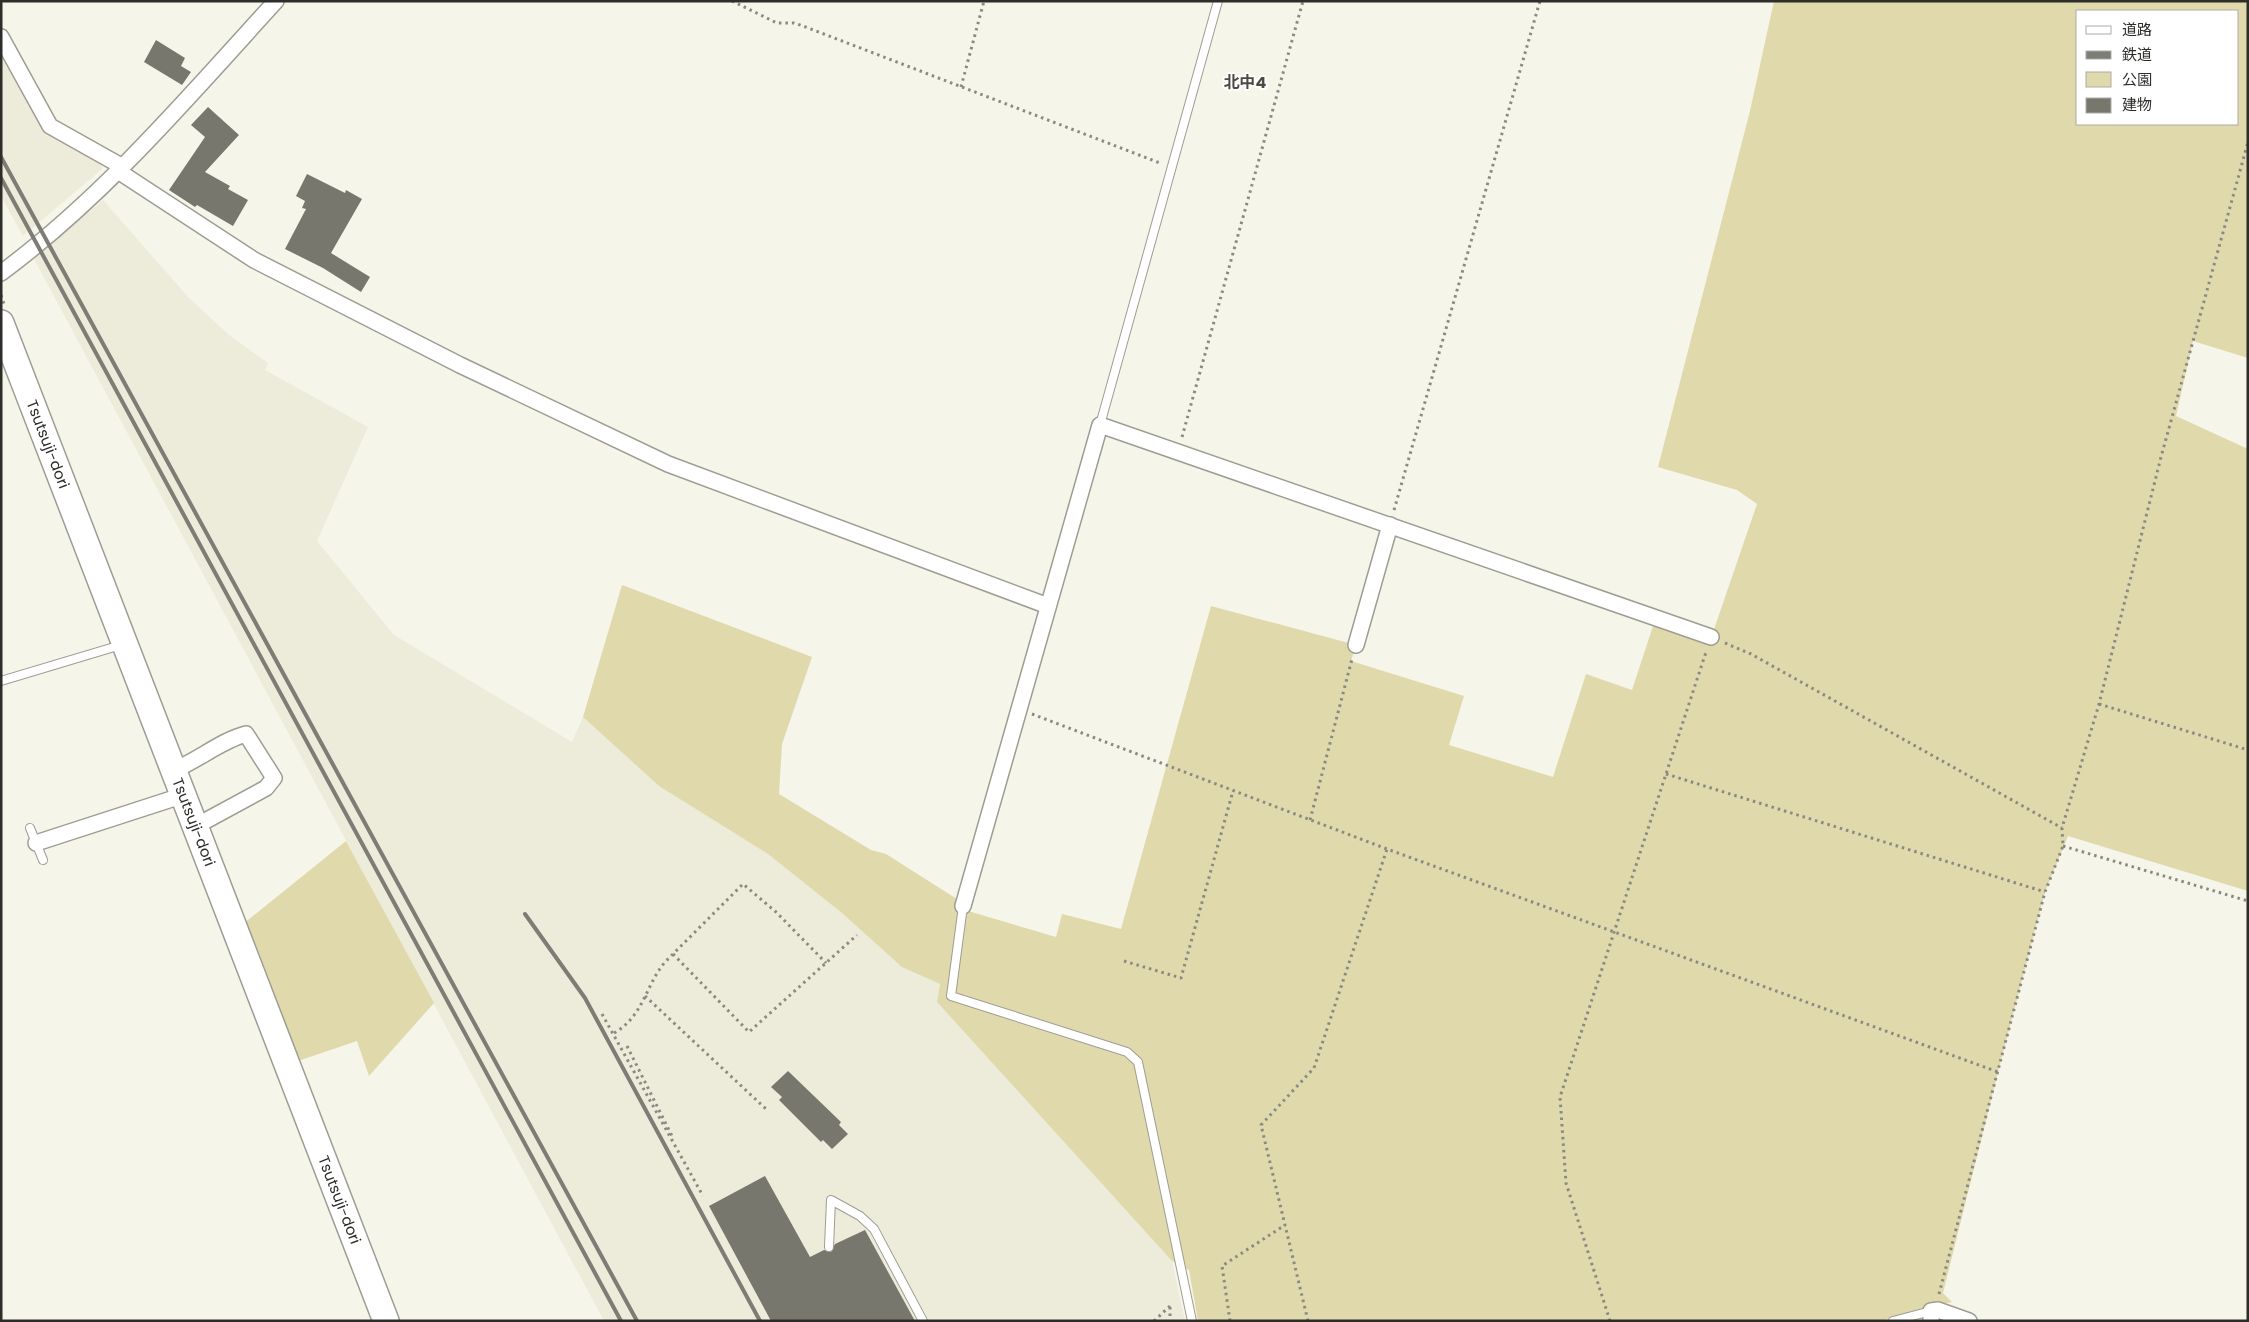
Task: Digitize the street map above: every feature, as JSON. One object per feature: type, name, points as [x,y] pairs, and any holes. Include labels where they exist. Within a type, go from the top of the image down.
[{"type":"main road","name":"Tsutsuji-dori","points":[[1,323],[386,1321]]},
{"type":"street","points":[[1,272],[55,231],[121,169],[276,1]]},
{"type":"street","points":[[1,37],[50,126],[121,169],[254,260],[451,360],[668,464],[1048,606]]},
{"type":"street","points":[[963,906],[1100,425],[1711,637]]},
{"type":"street","points":[[1356,645],[1390,525]]},
{"type":"street","points":[[174,770],[192,763],[234,737],[246,734],[274,778],[266,788],[196,826]]},
{"type":"street","points":[[36,843],[184,795]]},
{"type":"street","points":[[1933,1314],[1969,1321]]},
{"type":"lane","points":[[1100,425],[1170,167],[1218,1]]},
{"type":"lane","points":[[1,681],[125,644]]},
{"type":"lane","points":[[30,828],[43,860]]},
{"type":"lane","points":[[963,906],[951,996],[1127,1052],[1138,1062],[1192,1321]]},
{"type":"lane","points":[[829,1247],[832,1200],[860,1216],[874,1229],[923,1321]]},
{"type":"lane","points":[[1893,1321],[1933,1314]]},
{"type":"path","points":[[732,1],[777,23],[794,23],[804,26],[1170,167]]},
{"type":"path","points":[[961,87],[984,1]]},
{"type":"path","points":[[1178,452],[1303,1]]},
{"type":"path","points":[[1390,525],[1540,1]]},
{"type":"path","points":[[1933,1314],[2045,892],[2064,846],[2062,828],[2099,704],[2161,457],[2248,142]]},
{"type":"path","points":[[1610,1321],[1566,1183],[1560,1097],[1711,637],[1751,654],[2062,828]]},
{"type":"path","points":[[1310,820],[1356,645]]},
{"type":"path","points":[[2099,704],[2248,750]]},
{"type":"path","points":[[1019,709],[1233,792],[1998,1072]]},
{"type":"path","points":[[1666,774],[2045,892]]},
{"type":"path","points":[[1124,961],[1181,978],[1233,792]]},
{"type":"path","points":[[2064,846],[2248,901]]},
{"type":"path","points":[[1308,1321],[1261,1125],[1314,1068],[1387,849]]},
{"type":"path","points":[[614,1033],[638,1012],[658,971],[743,884],[776,912],[826,963]]},
{"type":"path","points":[[673,954],[749,1032],[857,935]]},
{"type":"path","points":[[645,996],[766,1109]]},
{"type":"path","points":[[602,1014],[703,1196],[627,1046]]},
{"type":"path","points":[[1230,1321],[1222,1266],[1285,1224]]},
{"type":"path","points":[[1154,1321],[1170,1306],[1170,1321]]},
{"type":"shaded area","points":[[1,49],[47,133],[100,159],[102,169],[23,236],[1,196]]},
{"type":"shaded area","points":[[103,200],[189,298],[229,335],[268,363],[265,370],[368,427],[317,541],[394,635],[572,742],[583,717],[659,786],[768,854],[842,913],[902,966],[940,984],[937,1002],[1172,1261],[1185,1321],[604,1321],[34,259]]},
{"type":"green space","points":[[1774,1],[2248,1],[2248,358],[2193,341],[2176,416],[2248,449],[2248,891],[2068,836],[2045,892],[1998,1072],[1943,1293],[1952,1302],[1923,1308],[1882,1321],[1198,1321],[1189,1270],[1172,1261],[937,1002],[940,984],[902,967],[842,913],[768,854],[659,786],[583,717],[622,585],[812,657],[782,744],[779,794],[871,850],[886,854],[960,901],[958,908],[1056,937],[1062,914],[1121,929],[1211,606],[1356,645],[1351,661],[1464,696],[1449,745],[1553,777],[1586,674],[1632,690],[1654,623],[1710,641],[1757,504],[1737,490],[1658,467],[1750,111]]},
{"type":"green space","points":[[346,841],[434,1003],[369,1076],[357,1041],[298,1061],[243,924]]},
{"type":"building","points":[[156,40],[185,58],[181,66],[191,72],[182,85],[144,62]]},
{"type":"building","points":[[208,107],[239,135],[205,172],[230,186],[228,189],[248,200],[233,226],[197,205],[195,207],[169,190],[205,137],[191,125]]},
{"type":"building","points":[[307,174],[345,193],[346,190],[362,199],[331,253],[370,277],[361,292],[323,268],[285,249],[306,209],[302,208],[305,201],[296,196]]},
{"type":"building","points":[[788,1071],[841,1122],[839,1125],[848,1134],[832,1149],[823,1140],[821,1142],[779,1100],[782,1097],[771,1087]]},
{"type":"building","points":[[765,1176],[810,1257],[824,1250],[831,1252],[835,1244],[865,1230],[915,1321],[771,1321],[709,1206]]},
{"type":"railway","points":[[1,157],[637,1321]]},
{"type":"railway","points":[[1,178],[621,1321]]},
{"type":"railway","points":[[525,914],[585,998],[760,1321]]},
{"type":"district","name":"北中4","points":[[1245,82]]}]
